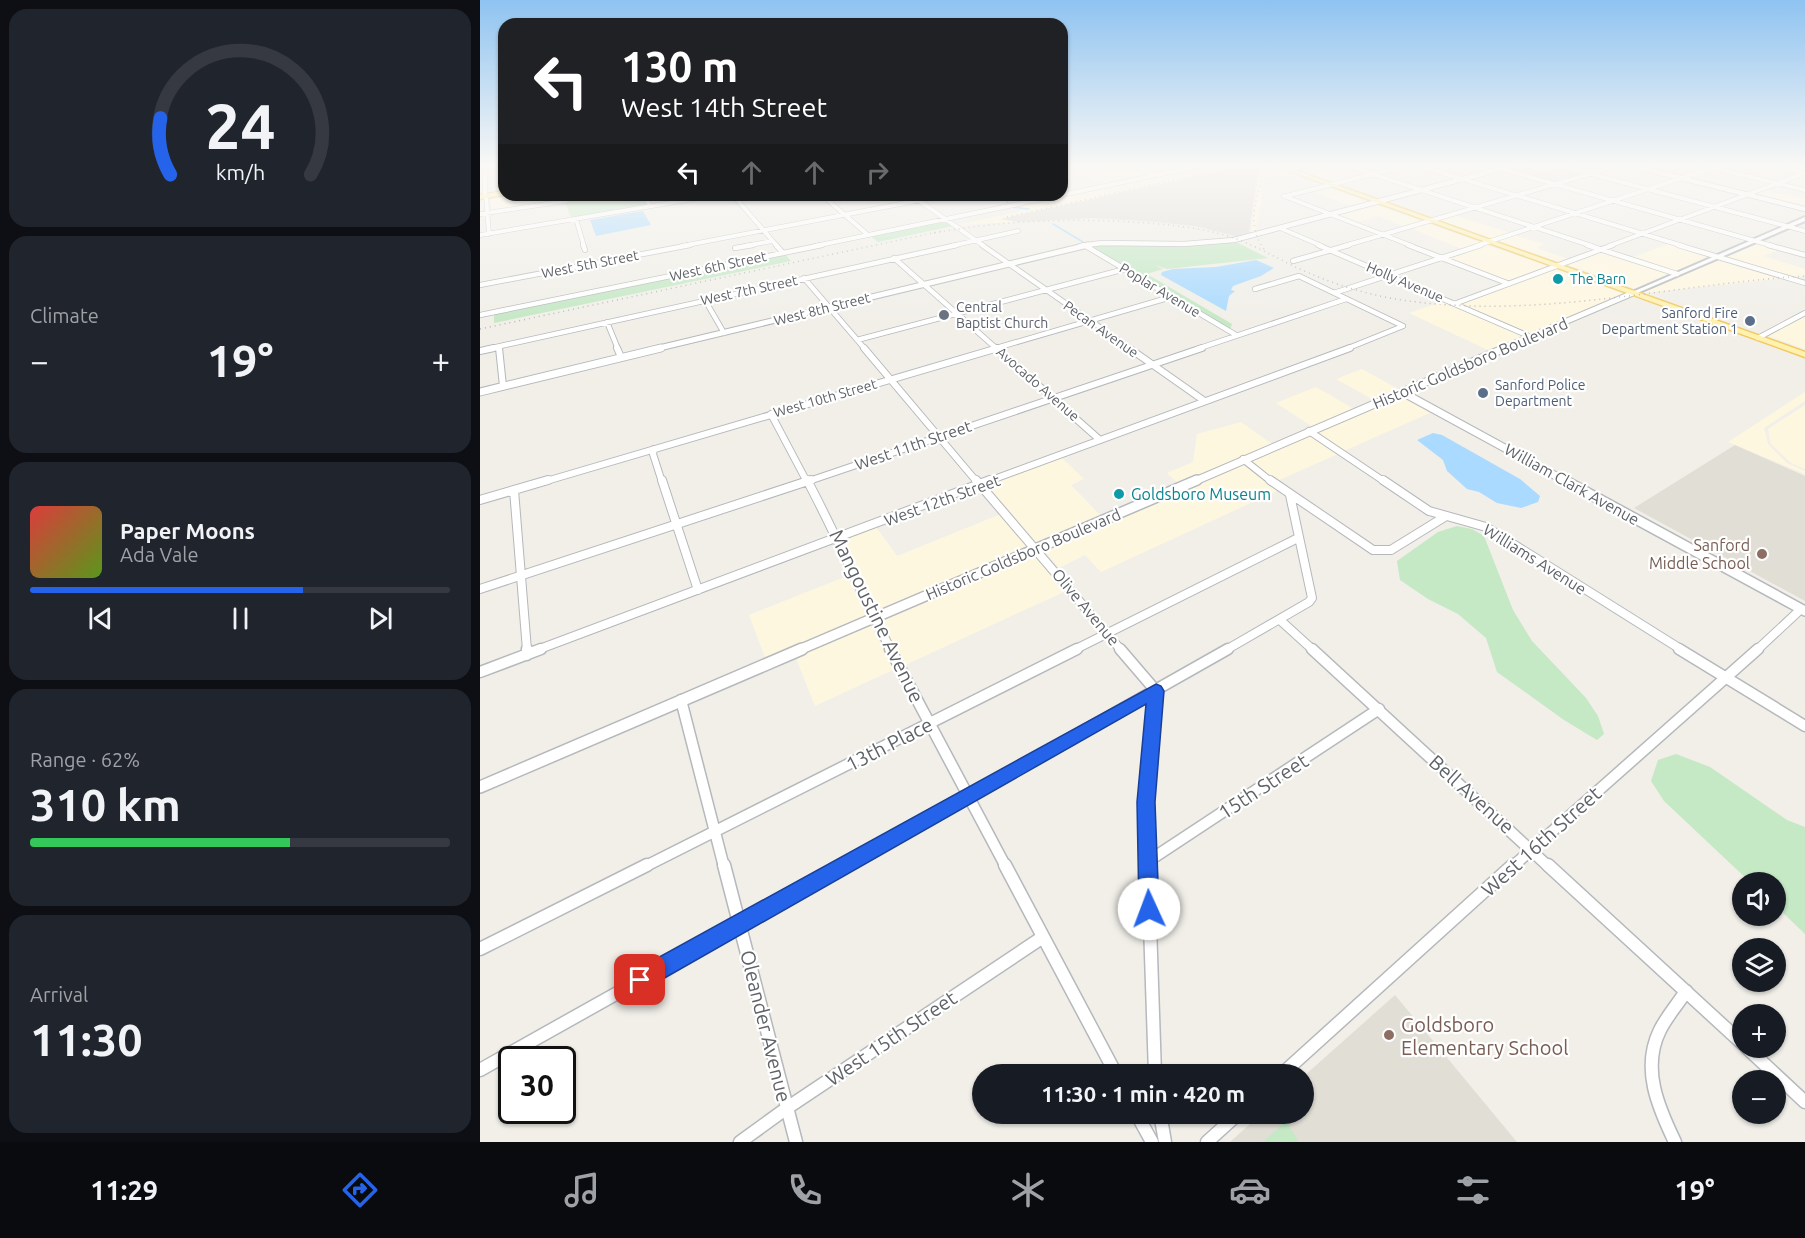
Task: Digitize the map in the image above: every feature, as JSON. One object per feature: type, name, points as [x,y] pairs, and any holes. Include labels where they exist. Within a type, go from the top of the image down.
[{"type":"main road","points":[[1420,217],[1805,355]]},
{"type":"main road","points":[[1633,293],[1805,219]]},
{"type":"street","points":[[487,217],[489,234]]},
{"type":"street","points":[[480,235],[586,217]]},
{"type":"street","points":[[752,217],[783,253]]},
{"type":"street","name":"West 5th Street","points":[[480,285],[827,217]]},
{"type":"street","points":[[848,217],[868,235]]},
{"type":"street","name":"West 6th Street","points":[[480,315],[954,217]]},
{"type":"street","name":"West 8th Street","points":[[480,392],[1084,245],[1234,240],[1318,217]]},
{"type":"street","points":[[1338,217],[1507,283]]},
{"type":"street","points":[[1293,261],[1443,217]]},
{"type":"street","points":[[1505,217],[1677,274]]},
{"type":"street","points":[[1334,293],[1563,217]]},
{"type":"street","points":[[1589,217],[1805,283]]},
{"type":"street","points":[[1670,217],[1805,255]]},
{"type":"street","points":[[1454,304],[1686,217]]},
{"type":"street","points":[[1754,217],[1805,231]]},
{"type":"street","points":[[576,219],[585,250]]},
{"type":"street","name":"Pecan Avenue","points":[[946,219],[1203,400]]},
{"type":"street","name":"Holly Avenue","points":[[1280,228],[1531,337]]},
{"type":"street","name":"West 7th Street","points":[[480,351],[1018,231]]},
{"type":"street","points":[[735,248],[772,241]]},
{"type":"street","name":"Poplar Avenue","points":[[1084,245],[1236,335]]},
{"type":"street","name":"Avocado Avenue","points":[[894,258],[1100,440]]},
{"type":"street","points":[[857,340],[1125,269]]},
{"type":"street","points":[[1255,289],[1299,276],[1346,299]]},
{"type":"street","name":"Olive Avenue","points":[[804,278],[1156,691]]},
{"type":"street","name":"Historic Goldsboro Boulevard","points":[[480,787],[1633,293]]},
{"type":"street","name":"West 10th Street","points":[[480,500],[1171,297]]},
{"type":"street","name":"West 12th Street","points":[[480,672],[1403,326],[1346,299]]},
{"type":"street","name":"West 11th Street","points":[[480,589],[1346,299]]},
{"type":"street","points":[[705,300],[724,333]]},
{"type":"street","points":[[1758,338],[1805,313]]},
{"type":"street","points":[[607,322],[621,357]]},
{"type":"street","points":[[499,346],[503,386]]},
{"type":"street","name":"William Clark Avenue","points":[[1402,392],[1803,610]]},
{"type":"street","name":"Mangoustine Avenue","points":[[771,414],[838,538],[847,565],[873,618],[1111,1064]]},
{"type":"street","name":"Williams Avenue","points":[[1309,432],[1429,511],[1486,527],[1805,726]]},
{"type":"street","points":[[654,449],[653,454],[698,590]]},
{"type":"street","points":[[1243,459],[1290,495],[1365,545],[1379,551],[1391,550],[1446,516]]},
{"type":"street","points":[[514,490],[527,655]]},
{"type":"street","points":[[480,1070],[1156,691],[1309,602],[1312,598],[1290,495]]},
{"type":"street","name":"13th Place","points":[[480,949],[1298,538]]},
{"type":"street","name":"West 16th Street","points":[[1293,1064],[1532,848],[1803,610]]},
{"type":"street","name":"Bell Avenue","points":[[1280,620],[1532,848],[1732,1034]]},
{"type":"street","points":[[1155,1064],[1146,802],[1156,691]]},
{"type":"street","name":"Oleander Avenue","points":[[681,700],[796,1142]]},
{"type":"street","name":"15th Street","points":[[1147,862],[1379,709]]},
{"type":"street","name":"West 15th Street","points":[[740,1142],[787,1108],[1043,937]]},
{"type":"street","points":[[1675,1142],[1661,1114],[1651,1083],[1651,1059],[1656,1037],[1686,991]]},
{"type":"street","name":"Bell Avenue","points":[[1758,1058],[1805,1102]]},
{"type":"street","points":[[1143,1124],[1152,1142]]},
{"type":"street","points":[[1162,1124],[1165,1142]]},
{"type":"street","points":[[1207,1142],[1227,1124]]},
{"type":"shaded area","points":[[993,217],[1007,217],[999,219],[1016,222],[957,225]]},
{"type":"shaded area","points":[[1009,217],[1251,217],[1249,233],[1239,237],[1195,226],[1145,221],[1091,218],[1018,222],[1001,219]]},
{"type":"shaded area","points":[[1253,217],[1259,217],[1256,233],[1251,233]]},
{"type":"shaded area","points":[[1342,217],[1375,217],[1355,223]]},
{"type":"shaded area","points":[[1382,217],[1410,217],[1423,222],[1405,227]]},
{"type":"shaded area","points":[[1462,217],[1510,233],[1492,239],[1438,220]]},
{"type":"shaded area","points":[[1427,223],[1482,243],[1462,249],[1410,228]]},
{"type":"shaded area","points":[[1515,235],[1544,244],[1537,248],[1568,259],[1559,262],[1498,241]]},
{"type":"shaded area","points":[[1756,242],[1781,249],[1764,256],[1805,269],[1805,276],[1789,278],[1721,257]]},
{"type":"shaded area","points":[[1670,243],[1712,256],[1675,272],[1631,258]]},
{"type":"shaded area","points":[[1486,245],[1548,266],[1506,282],[1445,258]]},
{"type":"shaded area","points":[[1602,250],[1672,273],[1635,289],[1564,264]]},
{"type":"shaded area","points":[[1718,258],[1784,278],[1646,293],[1641,291]]},
{"type":"shaded area","points":[[1553,268],[1624,294],[1530,335],[1459,304]]},
{"type":"shaded area","points":[[1444,301],[1526,336],[1490,351],[1409,313]]},
{"type":"shaded area","points":[[1805,316],[1805,349],[1768,336]]},
{"type":"shaded area","points":[[1362,369],[1400,390],[1374,400],[1336,379]]},
{"type":"shaded area","points":[[1316,387],[1354,409],[1313,427],[1276,403]]},
{"type":"shaded area","points":[[1805,392],[1805,401],[1764,428],[1768,444],[1787,463],[1805,471],[1805,474],[1728,442]]},
{"type":"shaded area","points":[[1403,394],[1434,411],[1344,451],[1315,432]]},
{"type":"shaded area","points":[[1805,405],[1805,469],[1791,463],[1771,444],[1768,429]]},
{"type":"shaded area","points":[[1241,422],[1272,444],[1179,484],[1167,473],[1193,462],[1197,434]]},
{"type":"shaded area","points":[[1309,435],[1338,454],[1277,481],[1249,460]]},
{"type":"shaded area","name":"Sanford Middle School","points":[[1735,445],[1805,476],[1805,601],[1634,508]]},
{"type":"shaded area","points":[[1061,457],[1084,479],[1071,485],[1102,517],[1038,544],[988,486]]},
{"type":"shaded area","points":[[1243,463],[1279,490],[1101,572],[1085,555],[1059,568],[1043,549]]},
{"type":"shaded area","points":[[1001,514],[1030,547],[877,613],[852,563],[844,539],[876,527],[897,556]]},
{"type":"shaded area","points":[[1035,553],[1066,591],[905,665],[880,620]]},
{"type":"shaded area","points":[[847,576],[867,617],[766,660],[749,615]]},
{"type":"shaded area","points":[[870,624],[895,669],[815,706],[795,656]]},
{"type":"shaded area","name":"Goldsboro Elementary School","points":[[1395,995],[1517,1142],[1230,1142],[1250,1124],[1314,1124],[1314,1067]]},
{"type":"green space","points":[[945,220],[953,226],[878,242],[870,236]]},
{"type":"green space","points":[[1236,242],[1268,258],[1167,269],[1154,265],[1163,269],[1147,274],[1232,324],[1230,330],[1088,245]]},
{"type":"green space","points":[[785,254],[791,261],[494,323],[494,314]]},
{"type":"green space","points":[[1457,526],[1472,529],[1484,536],[1513,610],[1532,641],[1586,698],[1598,716],[1604,734],[1597,740],[1564,720],[1497,672],[1486,638],[1458,614],[1428,599],[1400,580],[1397,561],[1438,532]]},
{"type":"green space","points":[[1676,754],[1710,767],[1787,820],[1805,827],[1805,934],[1786,916],[1786,872],[1739,872],[1664,801],[1651,781],[1658,760]]},
{"type":"green space","points":[[1283,1124],[1288,1124],[1299,1142],[1263,1142]]},
{"type":"water","points":[[606,217],[647,217],[651,225],[596,236],[590,220]]},
{"type":"water","points":[[1256,260],[1274,268],[1261,276],[1233,286],[1231,290],[1235,291],[1229,296],[1226,311],[1161,275],[1162,272],[1173,269],[1216,267]]},
{"type":"water","points":[[1433,433],[1442,435],[1520,479],[1540,496],[1538,502],[1521,508],[1497,503],[1479,492],[1467,489],[1447,471],[1443,460],[1417,440]]},
{"type":"waterway","points":[[1053,224],[1083,242]]},
{"type":"railway","points":[[1254,217],[1258,239],[1264,249]]},
{"type":"railway","points":[[934,233],[1008,223],[1082,220],[1182,226],[1231,237],[1299,269],[1362,292],[1417,302],[1466,306],[1563,303],[1805,276]]},
{"type":"railway","points":[[480,329],[942,231]]},
{"type":"place","name":"The Barn","points":[[1558,279]]},
{"type":"place","name":"Central Baptist Church","points":[[944,315]]},
{"type":"place","name":"Sanford Fire Department Station 1","points":[[1750,321]]},
{"type":"place","name":"Sanford Police Department","points":[[1483,393]]},
{"type":"place","name":"Goldsboro Museum","points":[[1119,494]]},
{"type":"place","name":"Sanford Middle School","points":[[1762,554]]},
{"type":"place","name":"Goldsboro Elementary School","points":[[1389,1035]]},
{"type":"route","points":[[640,980],[1156,691],[1146,802],[1149,909]]}]
